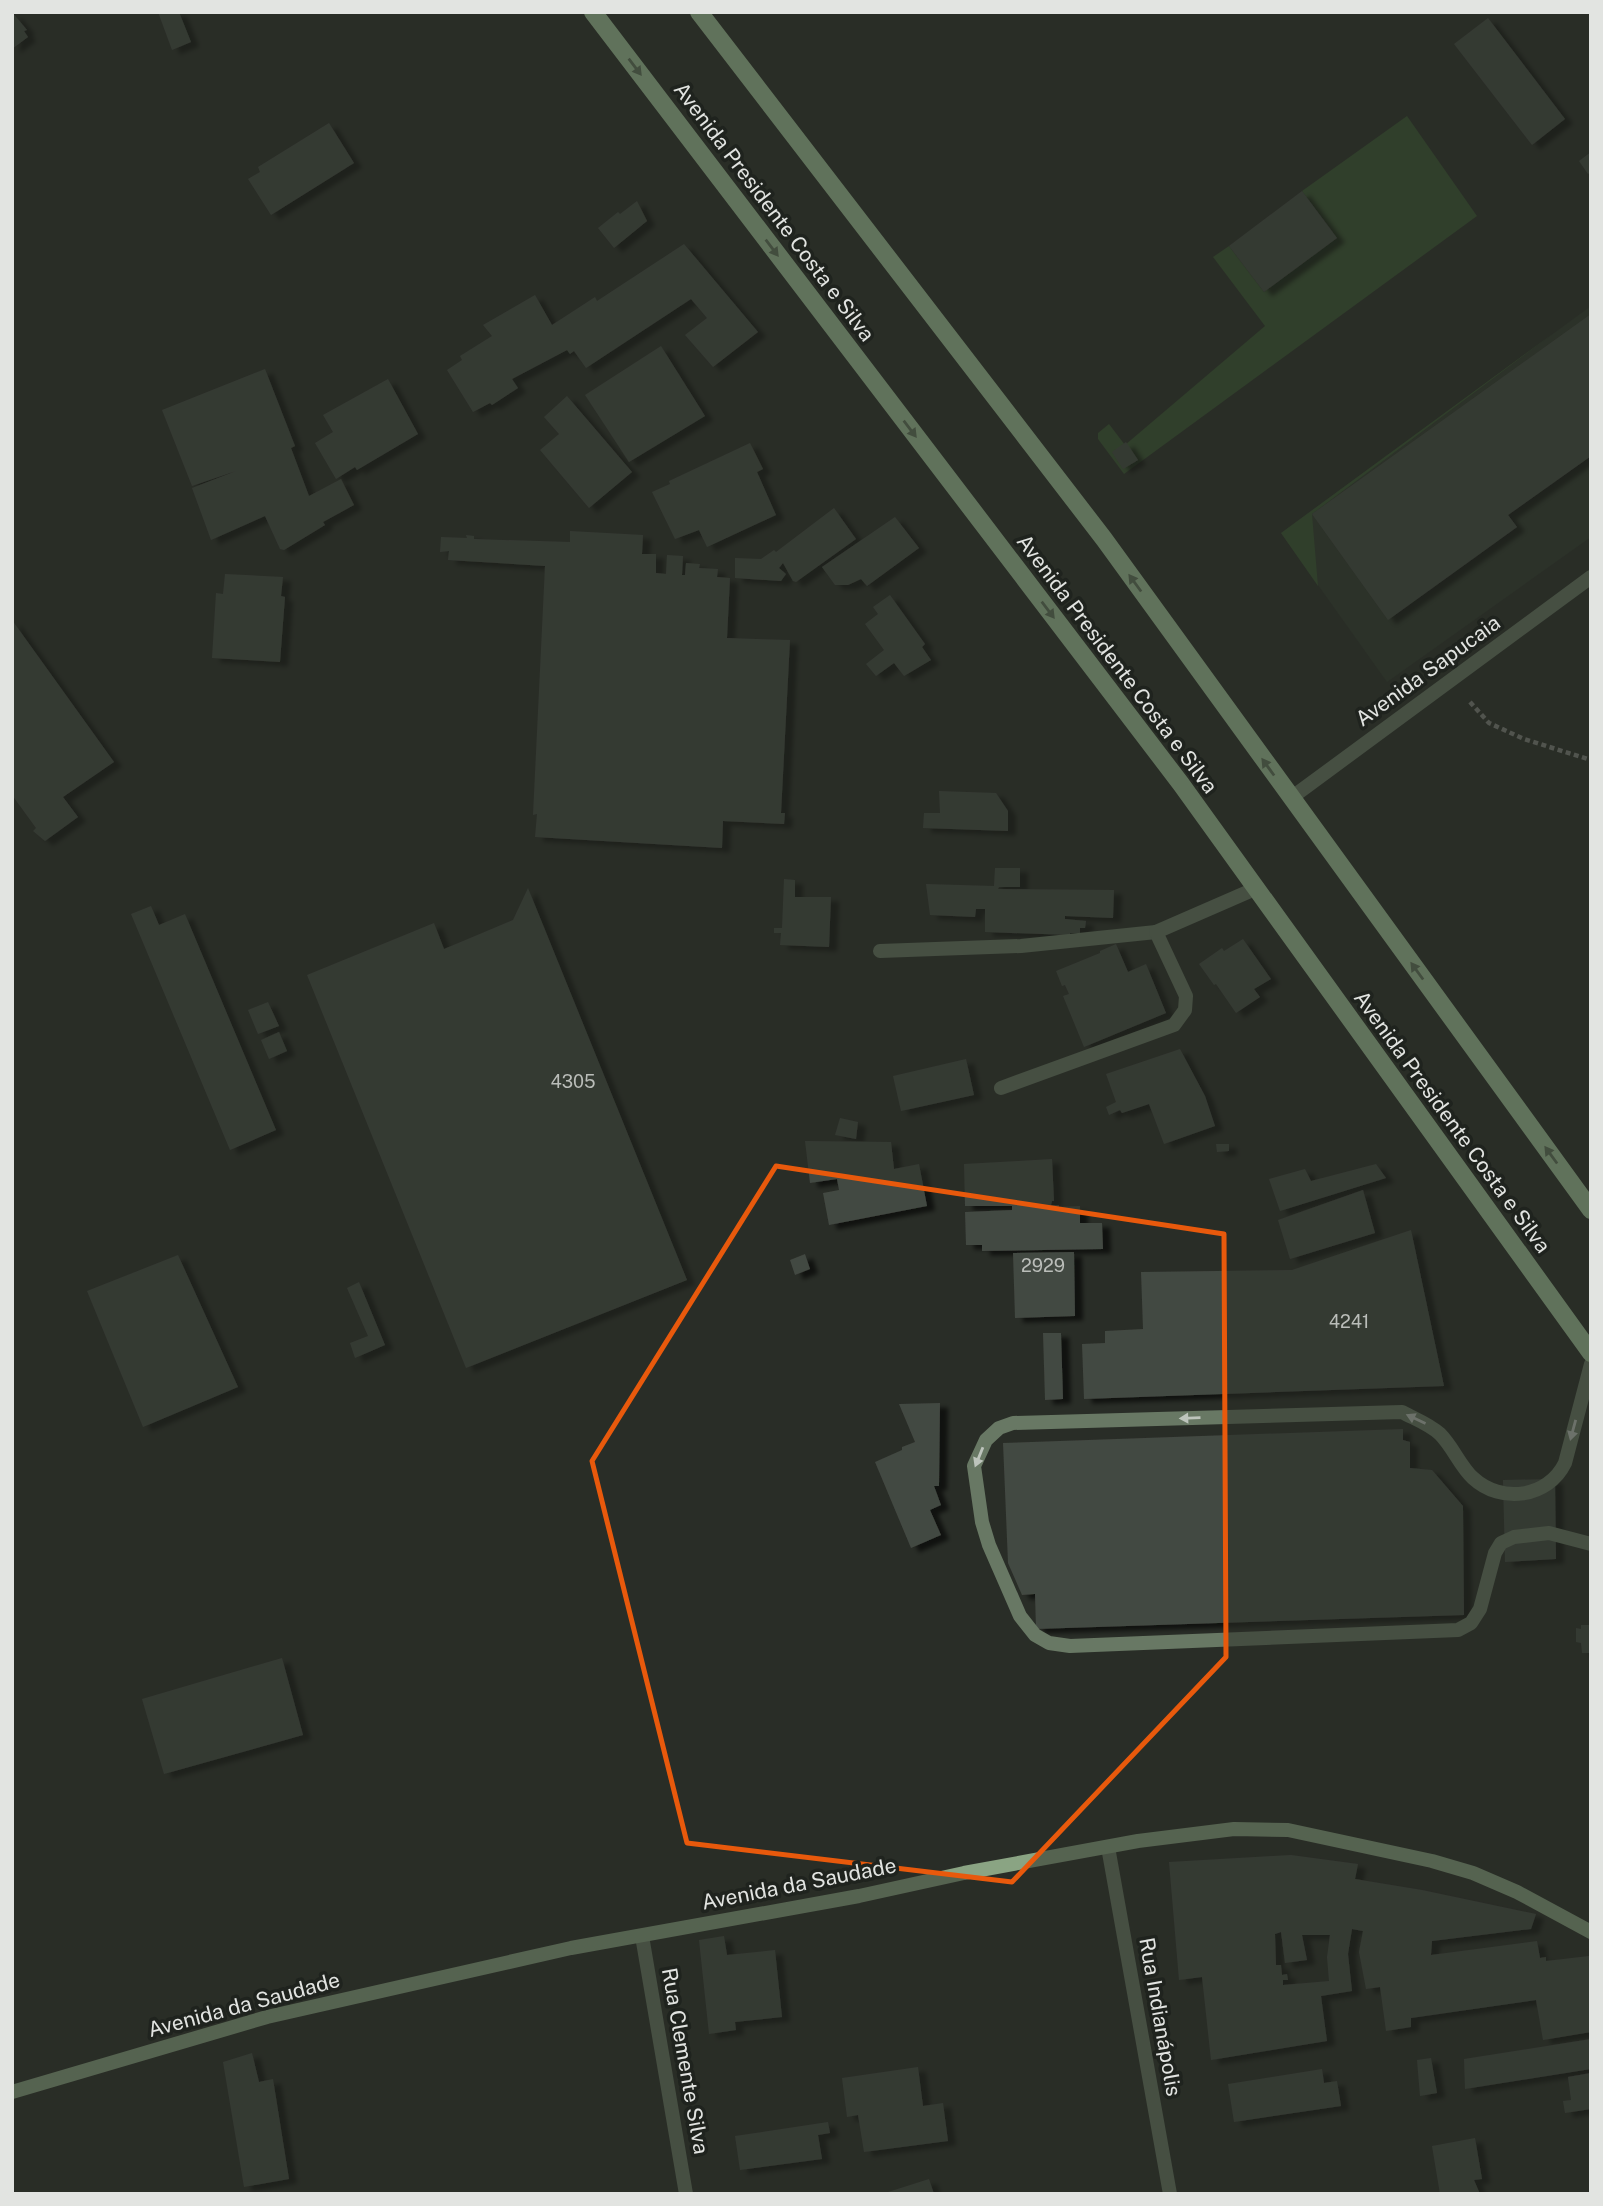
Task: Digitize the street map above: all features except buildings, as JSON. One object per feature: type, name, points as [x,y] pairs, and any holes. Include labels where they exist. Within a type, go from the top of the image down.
[{"type":"main road","name":"Avenida Presidente Costa e Silva","points":[[593,12],[1181,784],[1591,1353]]},
{"type":"main road","points":[[699,12],[1104,539],[1591,1210]]},
{"type":"street","name":"Avenida Sapucaia","points":[[1291,798],[1591,577]]},
{"type":"street","points":[[880,951],[1021,946],[1156,932],[1257,888]]},
{"type":"street","points":[[1001,1088],[1174,1025],[1185,1010],[1186,996],[1156,932]]},
{"type":"street","points":[[1591,1364],[1558,1476],[1546,1487],[1523,1493],[1497,1494],[1473,1478],[1440,1434],[1402,1412],[1013,1423],[999,1428],[986,1440],[974,1466],[982,1522],[989,1545],[1020,1616],[1035,1635],[1049,1643],[1070,1646],[1458,1630],[1471,1623],[1480,1609],[1495,1553],[1501,1543],[1514,1537],[1549,1534],[1591,1544]]},
{"type":"street","name":"Avenida da Saudade","points":[[12,2092],[267,2017],[571,1948],[1108,1847],[1234,1829],[1288,1830],[1402,1854],[1473,1873],[1517,1892],[1591,1932]]},
{"type":"street","name":"Rua Indianápolis","points":[[1108,1847],[1170,2194]]},
{"type":"street","name":"Rua Clemente Silva","points":[[642,1936],[687,2194]]},
{"type":"path","points":[[1451,680],[1489,723],[1524,738],[1591,760]]},
{"type":"highlighted area","points":[[776,1166],[1224,1234],[1226,1657],[1012,1882],[687,1843],[592,1461]]},
{"type":"shaded area","points":[[1591,306],[1591,537],[1387,682],[1281,533]]},
{"type":"green space","points":[[1407,116],[1477,216],[1124,474],[1098,439],[1098,433],[1109,424],[1125,445],[1265,326],[1213,257],[1229,246],[1264,292],[1337,238],[1302,191]]},
{"type":"green space","points":[[1555,332],[1312,514],[1318,586],[1281,533]]}]
